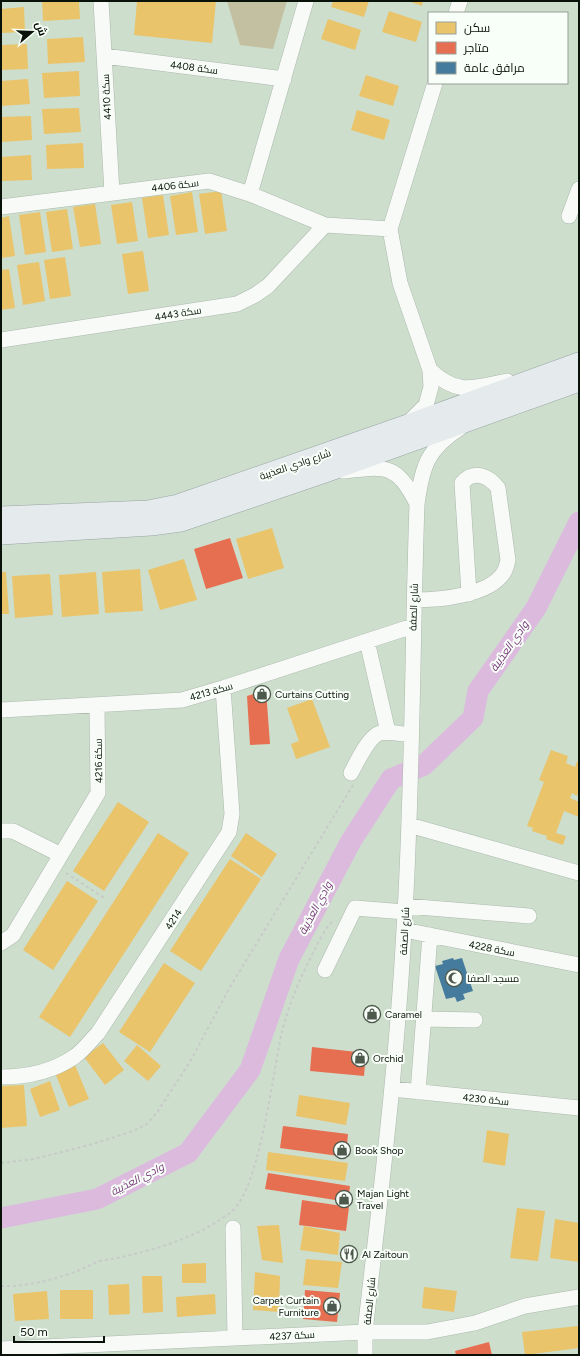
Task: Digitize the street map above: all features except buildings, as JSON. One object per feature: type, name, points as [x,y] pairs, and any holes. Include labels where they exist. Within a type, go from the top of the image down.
[{"type":"main road","name":"شارع وادي العذيبة","points":[[1,516],[148,510],[178,504],[405,425],[579,362]]},
{"type":"main road","name":"شارع وادي العذيبة","points":[[1,535],[152,526],[181,522],[325,473],[579,382]]},
{"type":"main road","points":[[1,504],[26,516]]},
{"type":"street","name":"سكة 4410","points":[[101,1],[112,193]]},
{"type":"street","points":[[250,194],[306,1]]},
{"type":"street","points":[[456,12],[460,1]]},
{"type":"street","name":"سكة 4408","points":[[104,56],[284,79]]},
{"type":"street","points":[[405,425],[426,405],[431,387],[430,370],[400,283],[390,229],[435,84]]},
{"type":"street","name":"سكة 4406","points":[[1,207],[209,181],[250,194],[325,225],[390,229]]},
{"type":"street","points":[[569,216],[579,189]]},
{"type":"street","name":"سكة 4443","points":[[1,340],[237,304],[255,295],[268,286],[325,225]]},
{"type":"street","points":[[430,370],[449,385],[463,389],[549,372]]},
{"type":"street","name":"شارع الصفة","points":[[365,1355],[365,1332],[392,1089],[404,930],[409,825],[417,504],[421,474],[428,458],[453,433],[472,421]]},
{"type":"street","points":[[325,473],[362,469],[392,471],[402,478],[417,504]]},
{"type":"street","points":[[414,600],[441,600],[469,594],[499,578],[505,571],[508,560],[498,488],[491,479],[481,474],[467,477],[462,482],[469,594]]},
{"type":"street","name":"سكة 4213","points":[[1,710],[182,700],[413,626]]},
{"type":"street","points":[[367,641],[388,732]]},
{"type":"street","name":"4214","points":[[1,1078],[28,1077],[54,1067],[75,1056],[98,1033],[229,832],[232,814],[223,688]]},
{"type":"street","name":"سكة 4216","points":[[1,943],[13,935],[98,793],[97,705]]},
{"type":"street","points":[[351,773],[372,738],[379,733],[388,732],[411,742]]},
{"type":"street","points":[[409,825],[579,873]]},
{"type":"street","points":[[1,831],[13,831],[58,860]]},
{"type":"street","points":[[325,970],[355,908],[405,909],[529,916]]},
{"type":"street","name":"سكة 4228","points":[[404,930],[579,965]]},
{"type":"street","points":[[418,1092],[430,935]]},
{"type":"street","points":[[424,1018],[475,1020]]},
{"type":"street","name":"سكة 4230","points":[[392,1089],[579,1108]]},
{"type":"street","points":[[233,1228],[235,1338]]},
{"type":"street","name":"سكة 4237","points":[[1,1349],[146,1349],[235,1338],[365,1332],[427,1332],[476,1323],[526,1306],[579,1297]]},
{"type":"path","points":[[1,1163],[34,1159],[93,1144],[133,1131],[147,1124],[158,1111],[191,1060],[230,988],[353,785],[351,773]]},
{"type":"path","points":[[58,860],[106,899]]},
{"type":"path","points":[[1,1286],[15,1286],[42,1282],[76,1272],[100,1261],[126,1256],[174,1242],[207,1228],[233,1210],[243,1195],[256,1162],[282,1031],[294,993],[302,973],[330,924],[335,920]]},
{"type":"shaded area","points":[[227,1],[287,1],[273,49],[240,45]]},
{"type":"waterway","name":"وادي العذيبة","points":[[1,1218],[97,1199],[188,1153],[250,1070],[289,959],[351,841],[391,779],[424,765],[473,718],[478,691],[536,608],[579,522]]},
{"type":"place","name":"Curtains Cutting","points":[[262,694]]},
{"type":"place","name":"مسجد الصفا","points":[[454,978]]},
{"type":"place","name":"Caramel","points":[[372,1014]]},
{"type":"place","name":"Orchid","points":[[360,1058]]},
{"type":"place","name":"Book Shop","points":[[342,1150]]},
{"type":"place","name":"Majan Light Travel","points":[[344,1199]]},
{"type":"place","name":"Al Zaitoun","points":[[349,1254]]},
{"type":"place","name":"Carpet Curtain Furniture","points":[[332,1306]]}]
